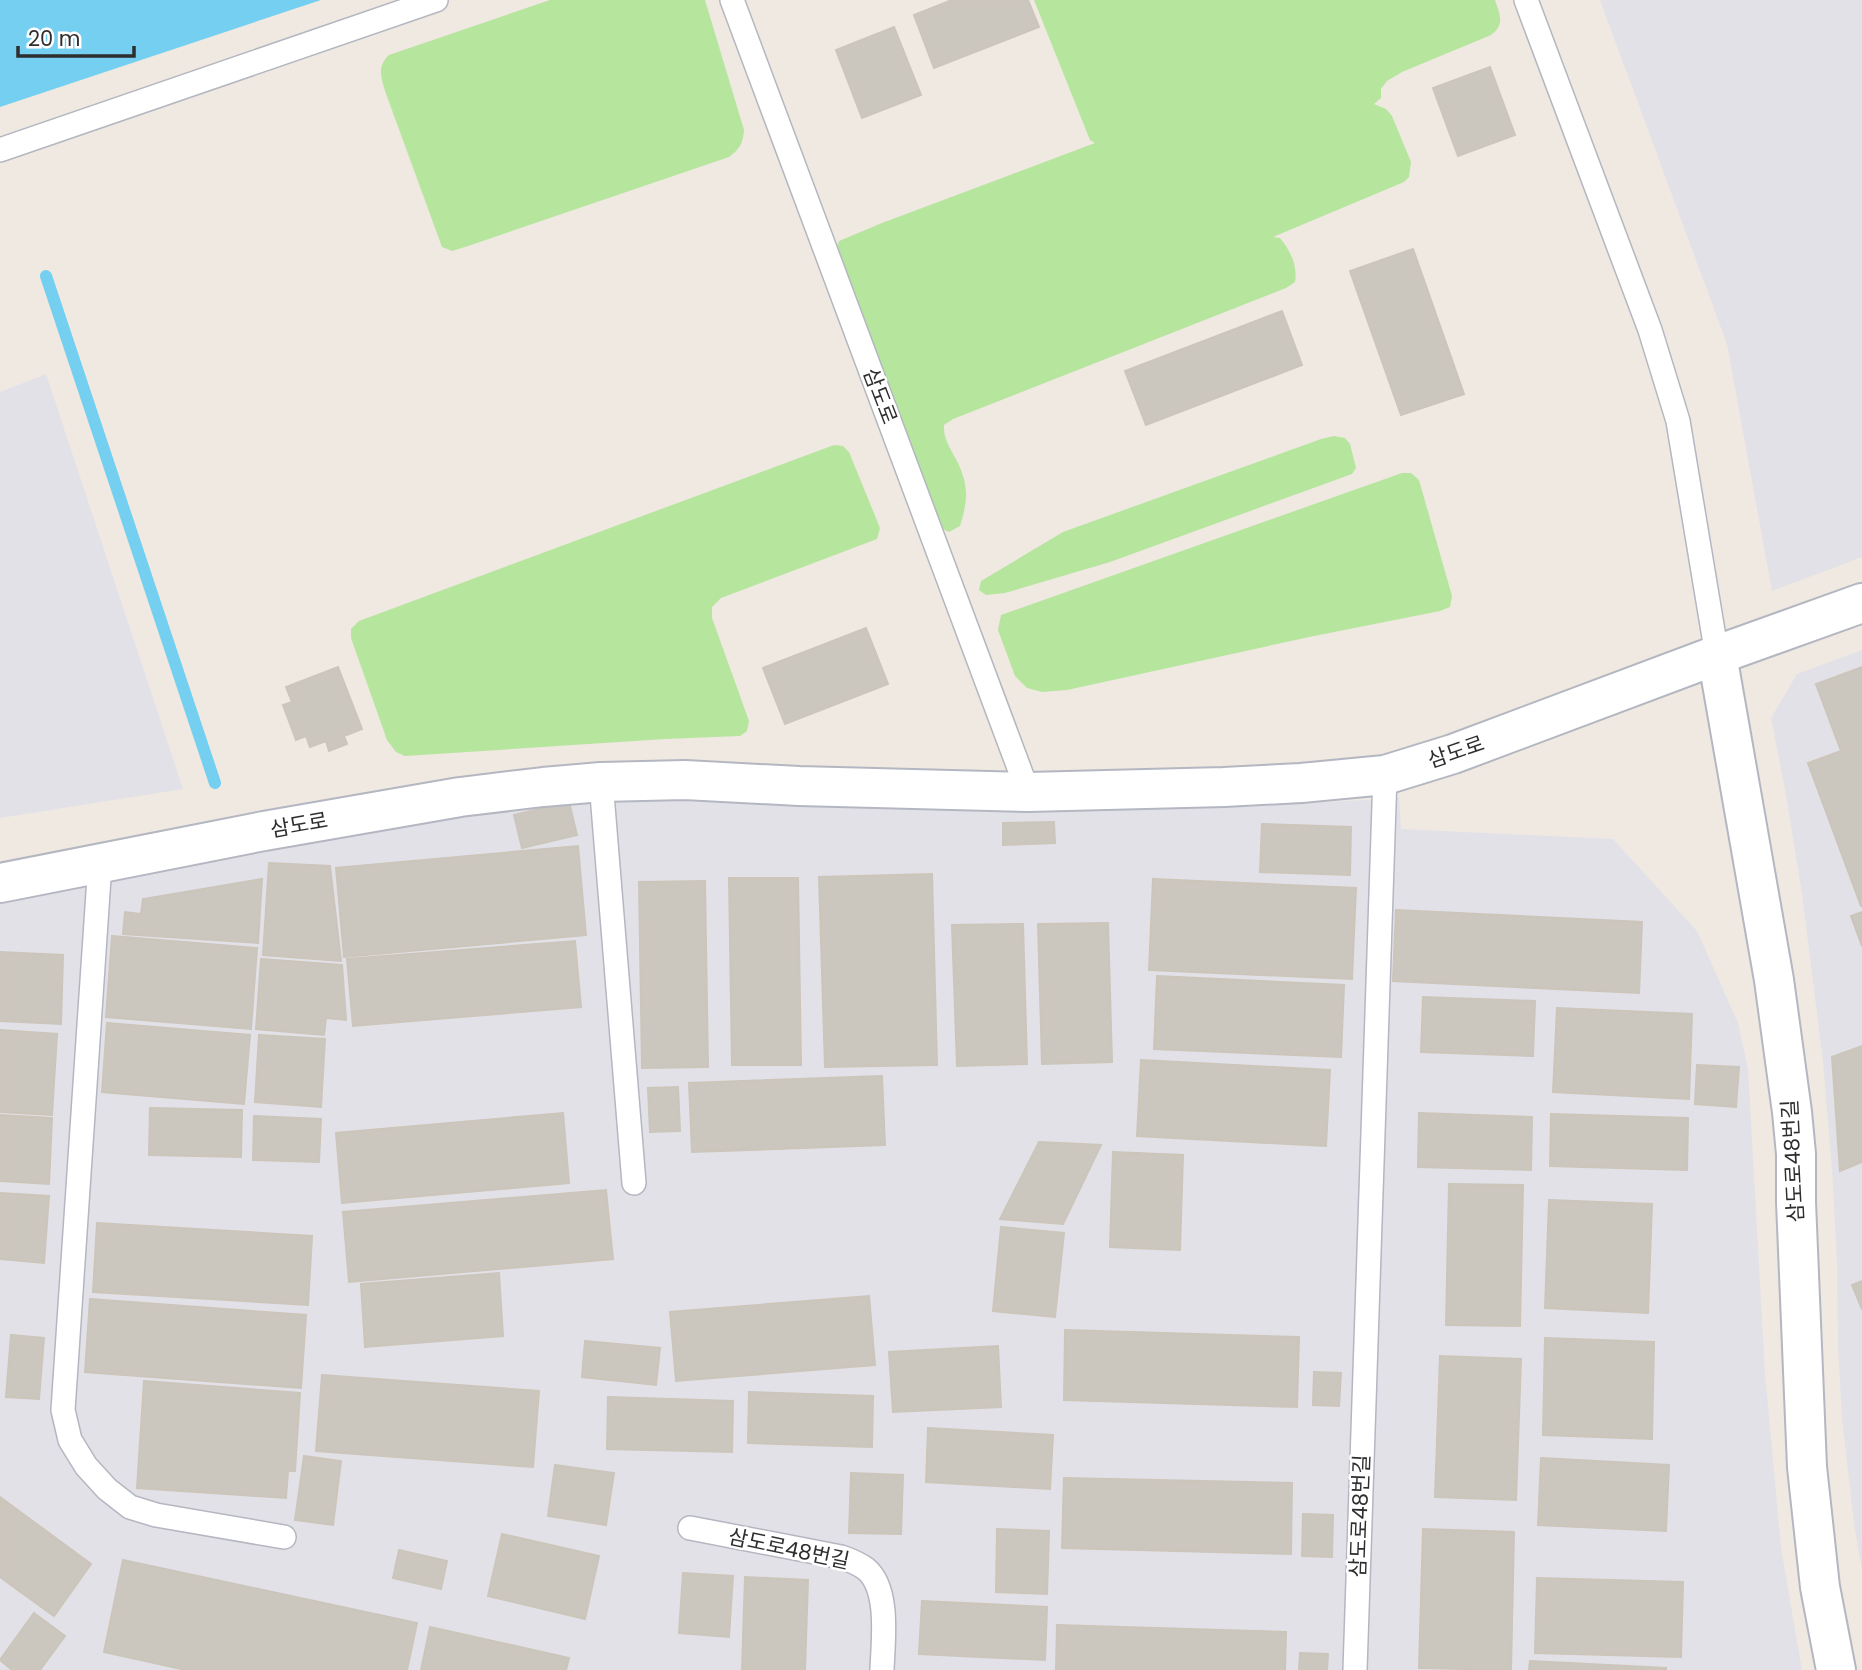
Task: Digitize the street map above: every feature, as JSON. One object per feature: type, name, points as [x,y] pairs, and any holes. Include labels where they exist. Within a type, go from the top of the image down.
[{"type":"street","name":"삼도로","points":[[0,883],[264,831],[460,797],[601,782],[685,780],[1028,792],[1224,787],[1385,775],[1466,750],[1862,603]]},
{"type":"street","name":"삼도로48번길","points":[[1717,655],[1774,981],[1793,1112],[1807,1467],[1820,1587],[1836,1670]]},
{"type":"lane","points":[[0,150],[436,0]]},
{"type":"lane","name":"삼도로","points":[[732,0],[1028,792]]},
{"type":"lane","points":[[1526,0],[1650,330],[1668,385],[1678,422],[1717,655]]},
{"type":"lane","name":"삼도로48번길","points":[[1355,1670],[1385,775]]},
{"type":"lane","points":[[601,782],[634,1183]]},
{"type":"lane","points":[[100,863],[63,1410],[70,1440],[86,1466],[107,1489],[130,1507],[156,1515],[285,1537]]},
{"type":"lane","name":"삼도로48번길","points":[[690,1528],[841,1557],[868,1570],[881,1594],[882,1670]]},
{"type":"shaded area","points":[[1600,0],[1862,0],[1862,557],[1772,591],[1727,344]]},
{"type":"shaded area","points":[[46,374],[183,789],[0,818],[0,392]]},
{"type":"shaded area","points":[[1862,650],[1862,1570],[1842,1419],[1837,1262],[1823,1062],[1802,894],[1771,718],[1797,674]]},
{"type":"shaded area","points":[[650,795],[1069,810],[1240,807],[1399,798],[1401,829],[1613,839],[1697,931],[1738,1023],[1748,1068],[1765,1373],[1781,1548],[1802,1670],[0,1670],[0,903],[517,804]]},
{"type":"green space","points":[[550,0],[705,0],[744,130],[742,142],[729,157],[468,246],[452,251],[442,247],[385,91],[381,76],[383,63],[389,55]]},
{"type":"green space","points":[[1034,0],[1495,0],[1500,23],[1491,35],[1402,72],[1387,81],[1381,89],[1381,98],[1374,104],[1386,109],[1392,116],[1411,162],[1409,177],[1404,182],[1273,237],[1280,238],[1290,253],[1295,282],[1286,288],[953,419],[944,425],[946,439],[964,478],[966,493],[960,526],[949,532],[939,527],[836,250],[839,241],[882,223],[1095,143],[1090,140]]},
{"type":"green space","points":[[1334,436],[1345,438],[1350,444],[1356,468],[1352,474],[1110,562],[1005,593],[986,595],[979,590],[981,581],[1063,532]]},
{"type":"green space","points":[[834,445],[843,446],[849,452],[880,528],[877,539],[721,598],[712,607],[712,618],[749,721],[747,731],[740,736],[405,756],[396,752],[387,740],[351,638],[351,629],[359,621]]},
{"type":"green space","points":[[1402,473],[1411,473],[1419,480],[1452,596],[1450,607],[1067,690],[1042,692],[1027,688],[1015,676],[998,630],[1001,615]]},
{"type":"water","points":[[0,0],[321,0],[0,107]]},
{"type":"building","points":[[952,0],[1028,0],[1039,27],[934,68],[914,15]]},
{"type":"building","points":[[894,27],[921,95],[862,118],[836,50]]},
{"type":"building","points":[[1490,67],[1515,135],[1458,156],[1433,88]]},
{"type":"building","points":[[1413,249],[1464,394],[1401,415],[1350,271]]},
{"type":"building","points":[[1282,311],[1302,365],[1146,425],[1125,371]]},
{"type":"building","points":[[866,628],[888,684],[785,724],[763,668]]},
{"type":"building","points":[[338,667],[362,729],[344,736],[347,744],[329,751],[326,741],[310,747],[306,736],[296,740],[283,705],[292,702],[286,687]]},
{"type":"building","points":[[1862,667],[1861,906],[1808,763],[1841,751],[1816,684]]},
{"type":"building","points":[[569,802],[577,835],[522,848],[514,815]]},
{"type":"building","points":[[1054,822],[1055,843],[1003,845],[1003,823]]},
{"type":"building","points":[[1262,824],[1351,827],[1350,875],[1260,872]]},
{"type":"building","points":[[578,846],[586,935],[344,957],[336,868]]},
{"type":"building","points":[[269,863],[330,866],[341,961],[263,955]]},
{"type":"building","points":[[932,874],[937,1065],[825,1067],[819,877]]},
{"type":"building","points":[[729,878],[798,878],[801,1065],[732,1065]]},
{"type":"building","points":[[262,879],[258,943],[123,934],[125,912],[141,914],[143,899]]},
{"type":"building","points":[[1153,879],[1356,888],[1352,979],[1149,970]]},
{"type":"building","points":[[705,881],[708,1067],[642,1068],[639,882]]},
{"type":"building","points":[[1396,910],[1642,922],[1639,993],[1393,981]]},
{"type":"building","points":[[1862,912],[1862,946],[1851,916]]},
{"type":"building","points":[[1108,923],[1112,1062],[1042,1064],[1038,924]]},
{"type":"building","points":[[1023,924],[1027,1064],[957,1066],[952,925]]},
{"type":"building","points":[[112,936],[257,948],[251,1029],[106,1017]]},
{"type":"building","points":[[575,941],[581,1007],[353,1026],[347,959]]},
{"type":"building","points":[[0,952],[63,955],[61,1024],[0,1021]]},
{"type":"building","points":[[261,959],[342,965],[346,1020],[326,1018],[324,1035],[256,1029]]},
{"type":"building","points":[[1157,976],[1344,985],[1341,1057],[1154,1049]]},
{"type":"building","points":[[1423,997],[1535,1001],[1533,1056],[1421,1052]]},
{"type":"building","points":[[1557,1008],[1692,1014],[1689,1099],[1553,1092]]},
{"type":"building","points":[[107,1023],[250,1035],[244,1104],[102,1092]]},
{"type":"building","points":[[0,1030],[57,1034],[52,1115],[0,1112]]},
{"type":"building","points":[[259,1035],[325,1039],[321,1107],[255,1102]]},
{"type":"building","points":[[1862,1046],[1862,1162],[1840,1171],[1832,1057]]},
{"type":"building","points":[[1141,1060],[1330,1070],[1326,1146],[1137,1136]]},
{"type":"building","points":[[1697,1065],[1739,1067],[1736,1107],[1695,1104]]},
{"type":"building","points":[[882,1076],[885,1145],[692,1152],[689,1083]]},
{"type":"building","points":[[678,1087],[680,1131],[650,1132],[648,1088]]},
{"type":"building","points":[[150,1108],[242,1110],[241,1157],[149,1155]]},
{"type":"building","points":[[563,1113],[569,1183],[342,1203],[336,1133]]},
{"type":"building","points":[[1419,1113],[1532,1117],[1531,1170],[1418,1167]]},
{"type":"building","points":[[1551,1114],[1688,1118],[1687,1170],[1550,1166]]},
{"type":"building","points":[[0,1115],[52,1118],[49,1184],[0,1181]]},
{"type":"building","points":[[254,1116],[321,1119],[319,1162],[253,1160]]},
{"type":"building","points":[[1039,1142],[1101,1145],[1063,1224],[1000,1219]]},
{"type":"building","points":[[1113,1152],[1183,1155],[1180,1250],[1110,1247]]},
{"type":"building","points":[[1449,1184],[1523,1185],[1520,1326],[1446,1325]]},
{"type":"building","points":[[606,1190],[613,1259],[349,1282],[343,1212]]},
{"type":"building","points":[[0,1193],[49,1196],[44,1263],[0,1259]]},
{"type":"building","points":[[1549,1200],[1652,1204],[1648,1313],[1545,1308]]},
{"type":"building","points":[[97,1223],[312,1236],[308,1305],[93,1292]]},
{"type":"building","points":[[1001,1227],[1064,1233],[1055,1317],[993,1311]]},
{"type":"building","points":[[499,1273],[503,1336],[365,1347],[361,1284]]},
{"type":"building","points":[[1862,1281],[1862,1309],[1852,1285]]},
{"type":"building","points":[[869,1296],[875,1365],[676,1381],[670,1312]]},
{"type":"building","points":[[90,1299],[306,1315],[301,1388],[85,1372]]},
{"type":"building","points":[[1065,1330],[1299,1337],[1297,1407],[1064,1400]]},
{"type":"building","points":[[11,1335],[44,1338],[39,1399],[6,1397]]},
{"type":"building","points":[[1545,1338],[1654,1342],[1652,1439],[1543,1435]]},
{"type":"building","points":[[585,1341],[660,1348],[656,1385],[582,1377]]},
{"type":"building","points":[[998,1346],[1001,1407],[893,1412],[889,1352]]},
{"type":"building","points":[[1440,1356],[1521,1359],[1516,1500],[1435,1497]]},
{"type":"building","points":[[1314,1372],[1341,1373],[1339,1406],[1313,1405]]},
{"type":"building","points":[[322,1375],[539,1391],[533,1467],[316,1451]]},
{"type":"building","points":[[144,1381],[300,1393],[295,1471],[288,1471],[286,1498],[137,1488]]},
{"type":"building","points":[[749,1392],[873,1396],[872,1447],[748,1443]]},
{"type":"building","points":[[608,1397],[733,1401],[732,1452],[607,1449]]},
{"type":"building","points":[[928,1428],[1053,1435],[1050,1489],[926,1482]]},
{"type":"building","points":[[304,1456],[341,1461],[333,1525],[295,1520]]},
{"type":"building","points":[[1541,1458],[1669,1465],[1666,1531],[1538,1525]]},
{"type":"building","points":[[555,1465],[614,1473],[606,1525],[548,1516]]},
{"type":"building","points":[[851,1473],[903,1475],[901,1534],[849,1533]]},
{"type":"building","points":[[1064,1478],[1292,1483],[1291,1554],[1062,1548]]},
{"type":"building","points":[[0,1497],[91,1564],[54,1616],[0,1577]]},
{"type":"building","points":[[1303,1514],[1333,1515],[1332,1557],[1302,1556]]},
{"type":"building","points":[[997,1529],[1049,1531],[1047,1594],[996,1592]]},
{"type":"building","points":[[1423,1529],[1514,1532],[1511,1670],[1419,1668]]},
{"type":"building","points":[[502,1534],[599,1556],[585,1619],[488,1596]]},
{"type":"building","points":[[399,1550],[447,1561],[441,1589],[393,1578]]},
{"type":"building","points":[[123,1560],[417,1623],[407,1670],[186,1670],[104,1652]]},
{"type":"building","points":[[683,1573],[733,1576],[729,1637],[679,1633]]},
{"type":"building","points":[[745,1577],[808,1580],[805,1670],[742,1670]]},
{"type":"building","points":[[1537,1578],[1683,1582],[1681,1657],[1535,1653]]},
{"type":"building","points":[[922,1601],[1047,1607],[1045,1660],[919,1654]]},
{"type":"building","points":[[34,1613],[65,1636],[40,1670],[12,1670],[0,1660]]},
{"type":"building","points":[[1057,1625],[1286,1632],[1285,1670],[1056,1670]]},
{"type":"building","points":[[430,1627],[569,1658],[566,1670],[421,1670]]},
{"type":"building","points":[[1300,1653],[1328,1654],[1327,1670],[1299,1670]]},
{"type":"building","points":[[1530,1661],[1666,1668],[1666,1670],[1529,1670]]},
{"type":"waterway","points":[[46,276],[215,783]]}]
